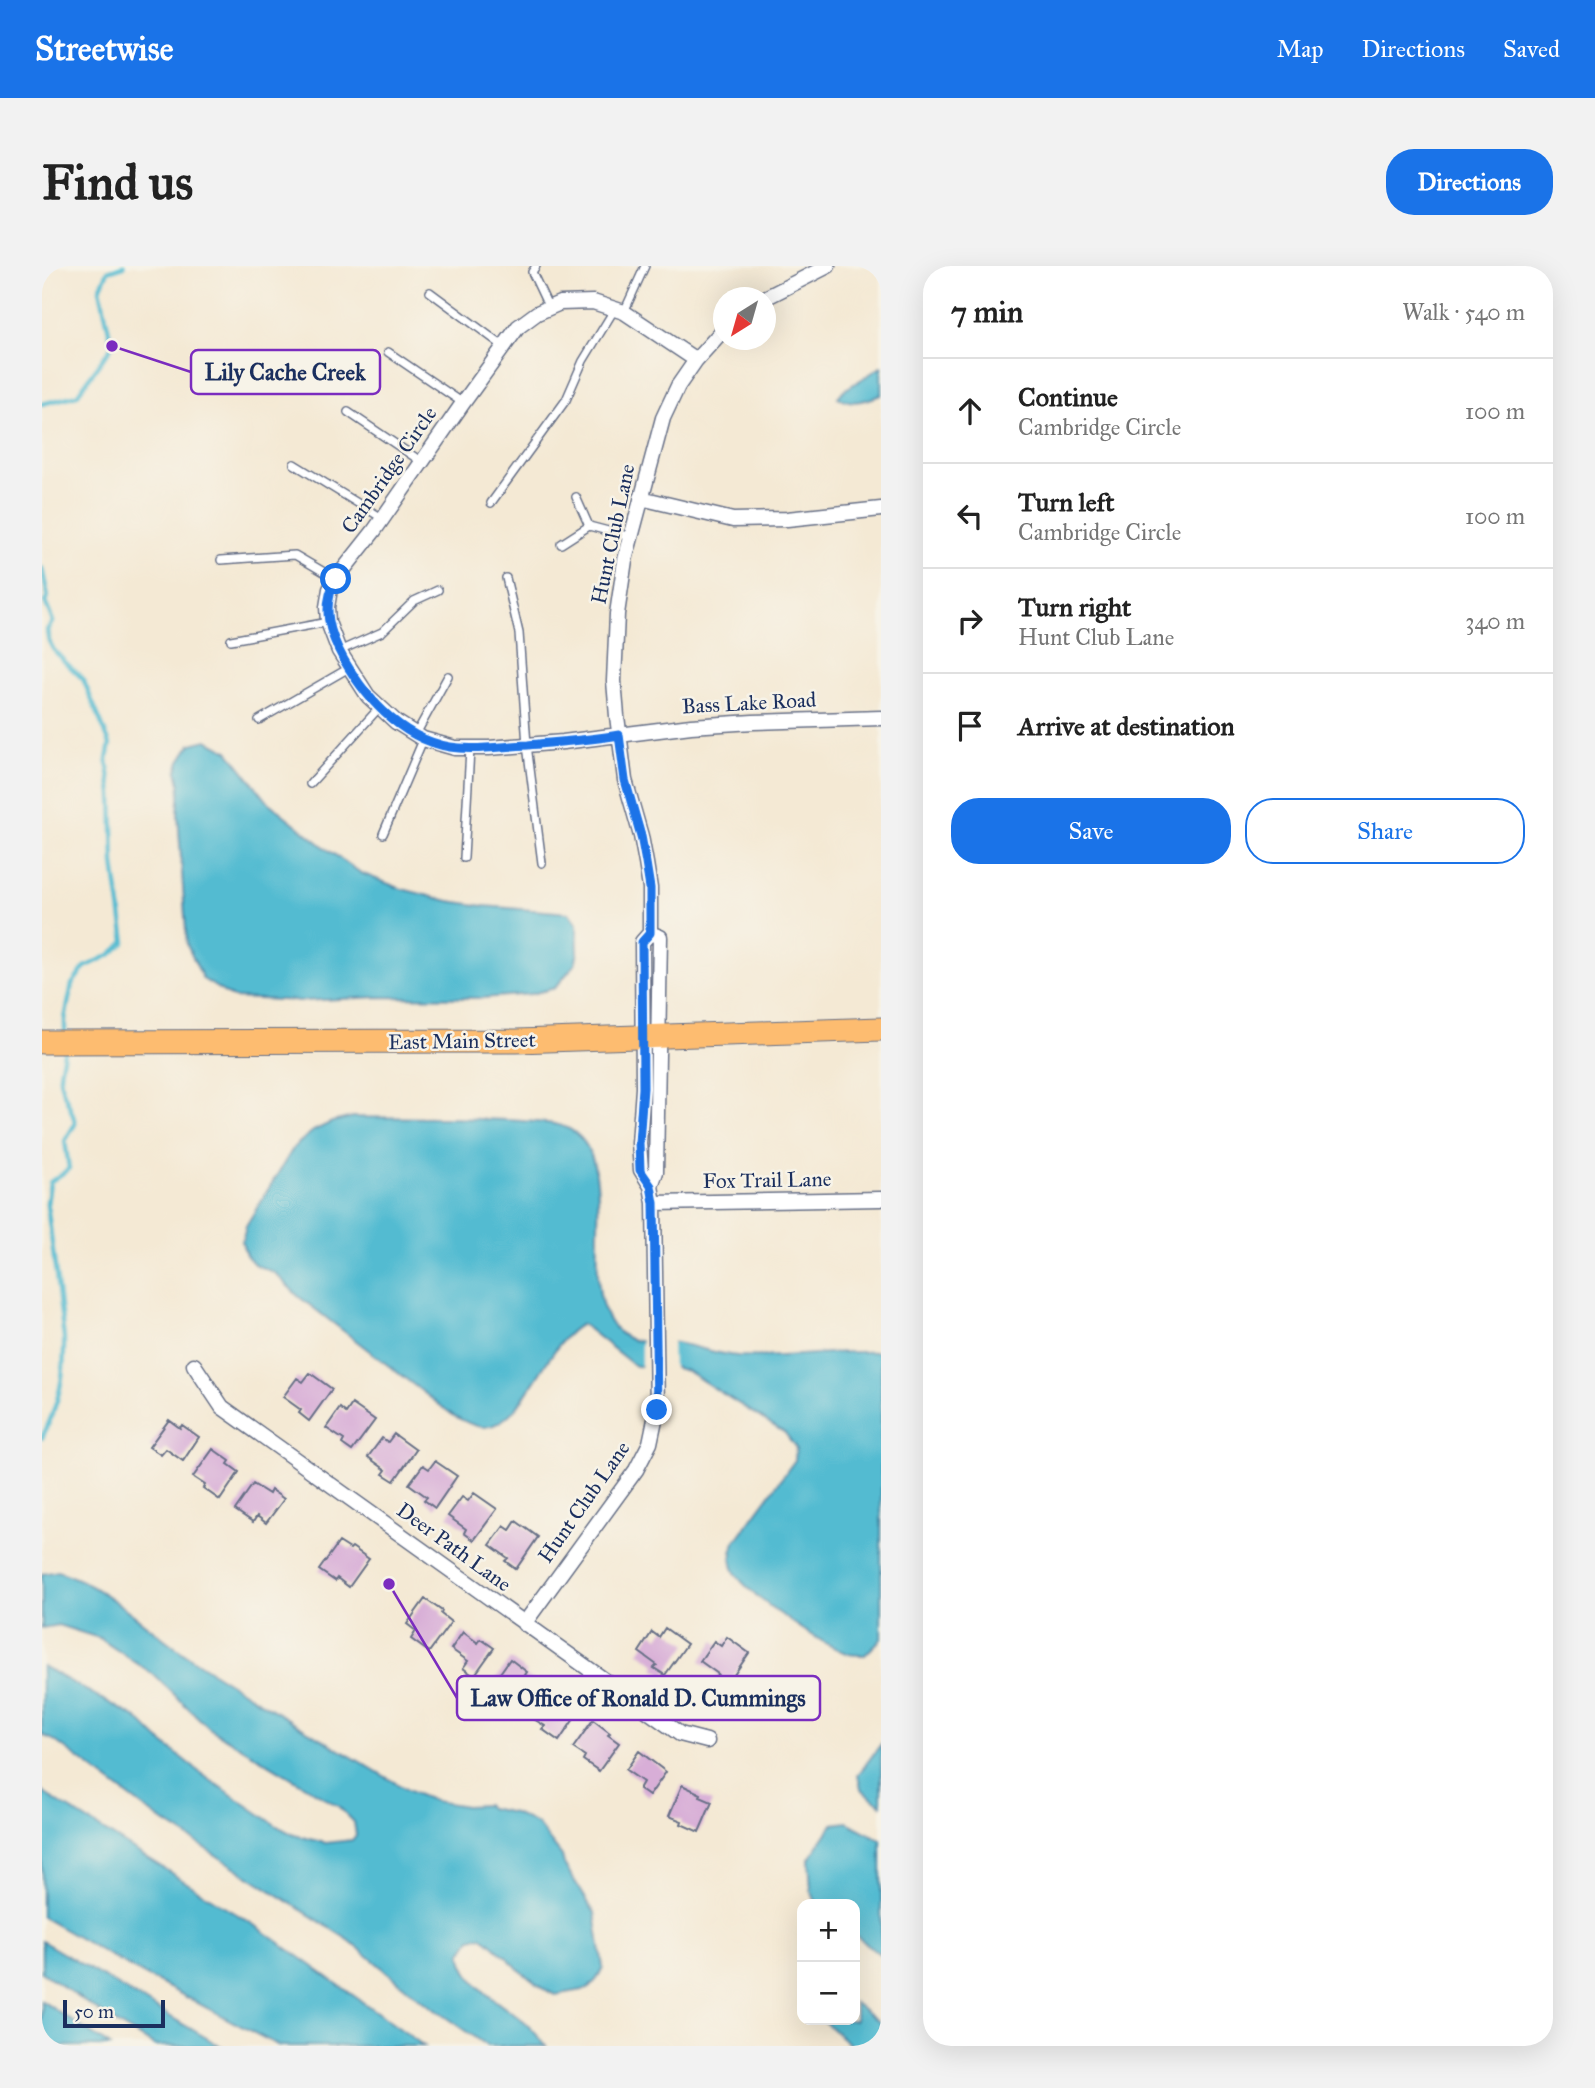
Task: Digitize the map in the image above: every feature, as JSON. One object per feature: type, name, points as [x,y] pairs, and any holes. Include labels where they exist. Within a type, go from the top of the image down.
[{"type":"main road","name":"East Main Street","points":[[46,1042],[481,1041],[881,1029]]},
{"type":"street","points":[[776,292],[828,266]]},
{"type":"street","name":"Cambridge Circle","points":[[619,735],[563,743],[470,748],[455,748],[420,737],[405,729],[379,708],[349,668],[339,652],[328,622],[328,598],[336,579],[383,519],[503,346],[519,327],[537,313],[560,303],[582,301],[618,309],[695,360]]},
{"type":"street","name":"Hunt Club Lane","points":[[524,1624],[643,1457],[655,1424],[658,1382],[654,1203],[651,1186],[656,1172],[651,1036],[660,937],[650,933],[650,888],[646,863],[625,780],[614,681],[614,646],[620,587],[663,418],[678,386],[695,360],[713,340]]},
{"type":"street","points":[[641,498],[733,520],[776,520],[881,509]]},
{"type":"street","name":"Bass Lake Road","points":[[619,735],[728,723],[881,718]]},
{"type":"street","name":"Fox Trail Lane","points":[[654,1203],[881,1199]]},
{"type":"street","name":"Deer Path Lane","points":[[194,1365],[222,1407],[680,1734],[707,1741]]},
{"type":"lane","points":[[524,266],[534,269],[549,307]]},
{"type":"lane","points":[[491,503],[566,400],[583,360],[645,266]]},
{"type":"lane","points":[[430,292],[503,346]]},
{"type":"lane","points":[[388,352],[463,403]]},
{"type":"lane","points":[[348,412],[422,462]]},
{"type":"lane","points":[[294,464],[383,519]]},
{"type":"lane","points":[[576,497],[589,526]]},
{"type":"lane","points":[[561,544],[589,526],[632,537]]},
{"type":"lane","points":[[221,560],[295,555],[336,579]]},
{"type":"lane","points":[[506,578],[519,634],[527,745],[542,863]]},
{"type":"lane","points":[[339,652],[382,632],[414,601],[438,590]]},
{"type":"lane","points":[[231,640],[328,622]]},
{"type":"lane","points":[[259,720],[349,668]]},
{"type":"lane","points":[[383,834],[420,737],[448,676]]},
{"type":"lane","points":[[310,784],[379,708]]},
{"type":"lane","points":[[464,858],[470,748]]},
{"type":"water","points":[[881,367],[881,395],[854,402],[838,397],[843,391]]},
{"type":"water","points":[[207,740],[228,751],[269,803],[361,873],[402,889],[449,901],[569,913],[577,924],[578,952],[575,964],[555,988],[531,994],[482,998],[378,997],[303,1001],[233,998],[203,979],[187,945],[178,815],[180,784],[177,771],[191,744]]},
{"type":"water","points":[[353,1117],[544,1122],[565,1127],[585,1143],[595,1168],[600,1296],[609,1322],[628,1338],[643,1342],[679,1343],[738,1356],[881,1352],[881,1639],[865,1655],[849,1654],[804,1630],[751,1590],[733,1568],[735,1542],[795,1460],[796,1448],[785,1433],[687,1371],[672,1367],[635,1366],[582,1324],[569,1333],[557,1347],[512,1412],[499,1422],[485,1427],[473,1425],[454,1416],[298,1296],[275,1273],[254,1264],[246,1255],[242,1242],[246,1226],[294,1147],[313,1131],[332,1122]]},
{"type":"water","points":[[58,1571],[95,1588],[195,1661],[409,1791],[434,1801],[466,1806],[486,1805],[514,1813],[537,1824],[562,1856],[564,1864],[595,1913],[603,1967],[597,1979],[588,1989],[555,1995],[526,1975],[482,1936],[471,1939],[461,1954],[475,1983],[526,2024],[546,2046],[487,2046],[421,2000],[350,1941],[155,1816],[54,1740],[42,1735],[42,1666],[137,1718],[203,1775],[277,1826],[294,1835],[326,1843],[352,1840],[356,1835],[354,1822],[338,1806],[209,1728],[154,1675],[99,1638],[58,1625],[42,1628],[42,1574]]},
{"type":"water","points":[[881,1744],[881,1805],[861,1789],[858,1775]]},
{"type":"water","points":[[42,1792],[262,1930],[424,2046],[279,2046],[42,1917]]},
{"type":"water","points":[[847,1822],[881,1840],[881,1955],[860,1939],[860,1899],[815,1899],[811,1890],[809,1859],[833,1824]]},
{"type":"water","points":[[42,1941],[220,2046],[156,2046],[117,2024],[42,1972]]},
{"type":"water","points":[[42,2001],[110,2046],[42,2046]]},
{"type":"water","points":[[860,2007],[881,2023],[881,2046],[852,2046],[828,2025],[860,2025]]},
{"type":"pier","points":[[641,1337],[672,1339],[673,1371],[641,1370]]},
{"type":"building","points":[[310,1373],[332,1389],[309,1421],[299,1413],[301,1410],[283,1397],[297,1378],[303,1382]]},
{"type":"building","points":[[352,1404],[375,1420],[352,1451],[342,1444],[344,1440],[326,1428],[340,1408],[346,1413]]},
{"type":"building","points":[[169,1420],[199,1437],[183,1461],[166,1449],[161,1455],[149,1447]]},
{"type":"building","points":[[394,1434],[416,1450],[394,1481],[383,1474],[386,1470],[368,1457],[382,1438],[388,1442]]},
{"type":"building","points":[[213,1449],[230,1461],[228,1464],[239,1472],[220,1500],[193,1477]]},
{"type":"building","points":[[435,1461],[457,1476],[435,1508],[424,1500],[427,1497],[409,1484],[423,1465],[429,1469]]},
{"type":"building","points":[[253,1484],[269,1494],[271,1490],[284,1499],[266,1523],[257,1516],[253,1522],[235,1510]]},
{"type":"building","points":[[474,1493],[497,1509],[474,1540],[464,1533],[466,1529],[448,1516],[462,1497],[468,1501]]},
{"type":"building","points":[[516,1521],[538,1537],[516,1569],[505,1561],[508,1558],[490,1545],[504,1526],[510,1530]]},
{"type":"building","points":[[339,1542],[369,1559],[349,1587],[319,1570]]},
{"type":"building","points":[[425,1599],[442,1611],[441,1614],[451,1622],[429,1652],[411,1639],[416,1631],[407,1624]]},
{"type":"building","points":[[665,1628],[687,1644],[665,1675],[654,1668],[657,1665],[639,1652],[652,1632],[659,1637]]},
{"type":"building","points":[[463,1632],[478,1643],[481,1639],[494,1648],[474,1676],[463,1668],[468,1661],[451,1649]]},
{"type":"building","points":[[727,1637],[749,1653],[727,1685],[716,1677],[718,1674],[700,1661],[714,1641],[721,1646]]},
{"type":"building","points":[[510,1659],[536,1682],[517,1710],[505,1702],[510,1695],[493,1683]]},
{"type":"building","points":[[552,1690],[569,1702],[567,1705],[578,1713],[559,1741],[542,1729],[545,1726],[532,1718]]},
{"type":"building","points":[[593,1720],[619,1743],[599,1771],[583,1760],[585,1756],[573,1748]]},
{"type":"building","points":[[639,1751],[666,1772],[649,1796],[639,1789],[643,1782],[626,1770]]},
{"type":"building","points":[[682,1785],[712,1802],[699,1832],[669,1816]]},
{"type":"waterway","points":[[42,404],[77,395],[112,346],[100,289],[108,271],[124,266]]},
{"type":"waterway","points":[[42,568],[48,597],[45,602],[53,621],[47,630],[49,641],[53,649],[83,679],[110,744],[107,759],[112,794],[114,864],[125,942],[110,955],[85,967],[72,984],[65,1034]]},
{"type":"waterway","points":[[42,1438],[57,1401],[63,1365],[64,1338],[47,1204],[50,1182],[69,1169],[65,1141],[75,1124],[60,1079],[64,1050]]},
{"type":"place","name":"Lily Cache Creek","points":[[112,346]]},
{"type":"place","name":"Law Office of Ronald D. Cummings","points":[[389,1584]]},
{"type":"route","points":[[336,579],[330,589],[327,607],[328,622],[339,652],[368,696],[405,729],[424,739],[455,748],[563,743],[619,735],[625,780],[641,836],[650,888],[650,933],[642,942],[643,1088],[639,1143],[640,1170],[651,1186],[654,1203],[657,1410]]}]
